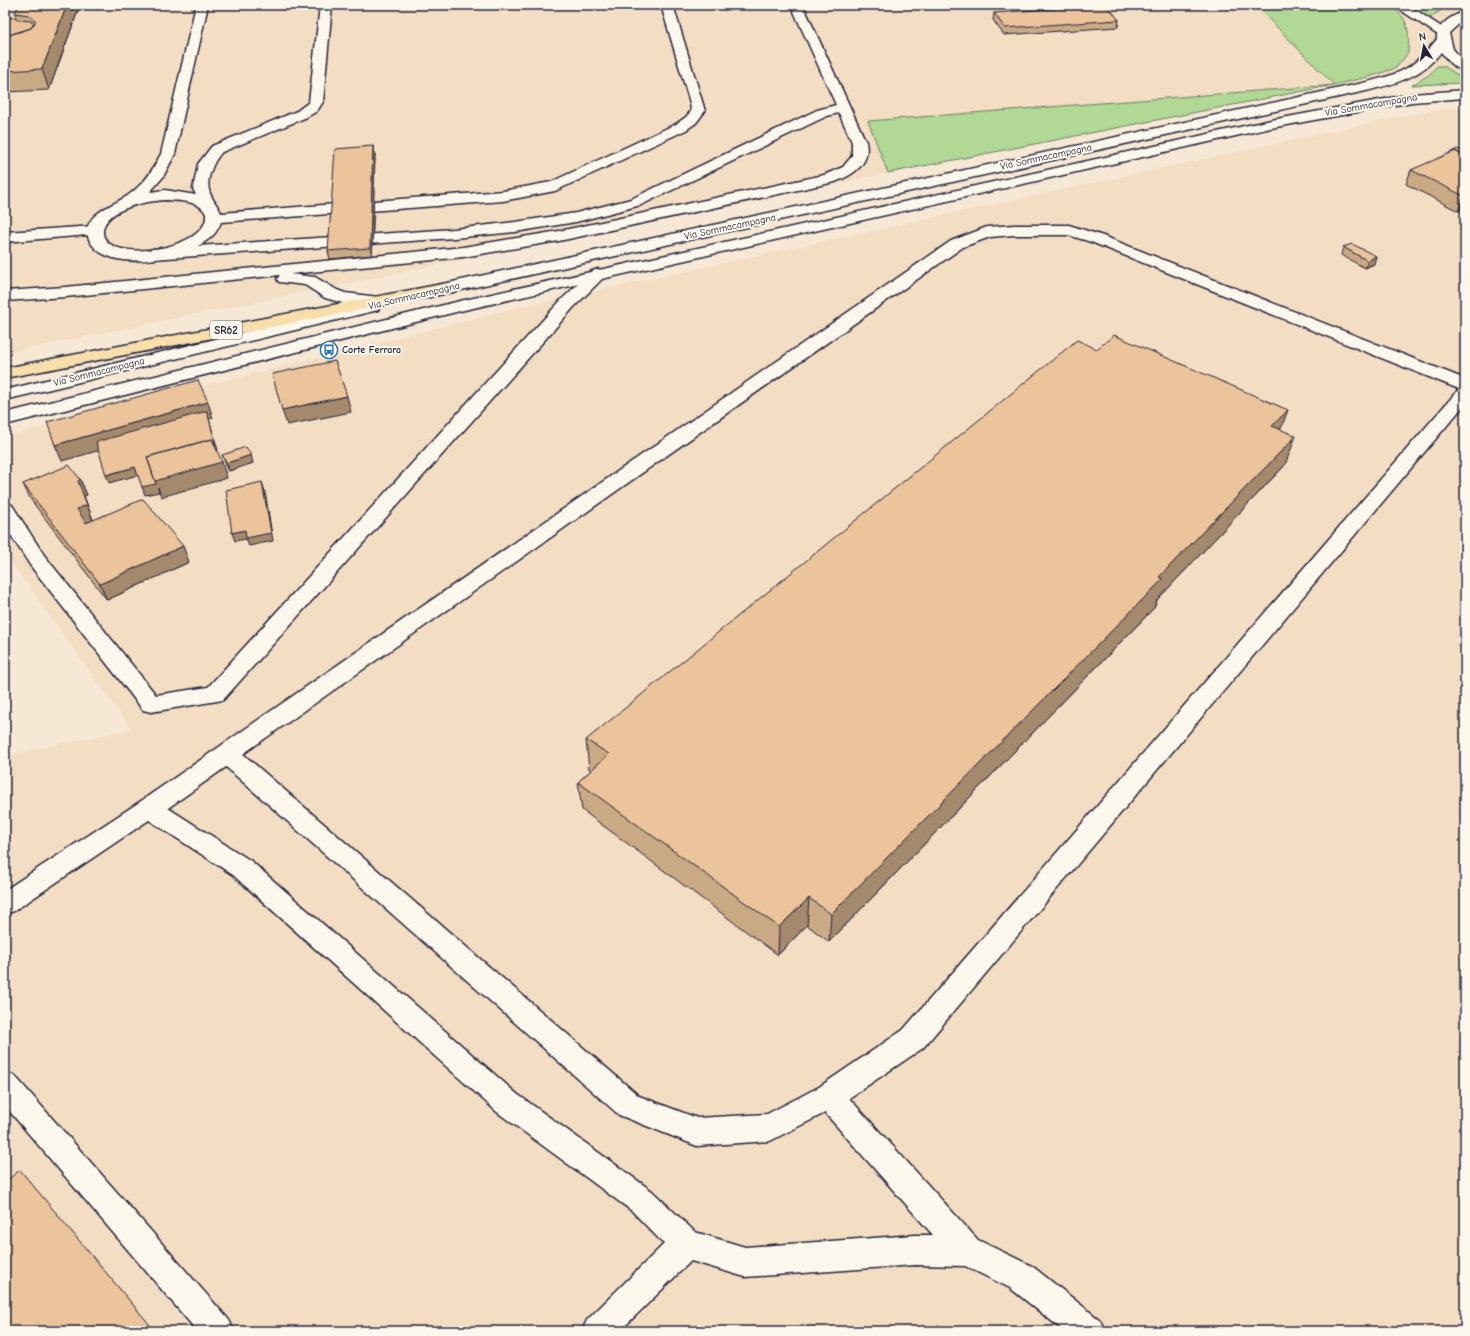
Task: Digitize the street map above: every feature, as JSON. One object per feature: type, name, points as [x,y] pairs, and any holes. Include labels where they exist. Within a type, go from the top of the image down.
[{"type":"highway","name":"SR62","points":[[5,373],[373,301],[447,288]]},
{"type":"street","points":[[202,5],[168,154],[164,165],[145,189],[126,203],[110,211],[99,221],[94,231],[96,240],[102,247],[129,255],[146,255],[475,232],[524,226],[607,211],[636,202],[822,113],[844,107]]},
{"type":"street","points":[[146,255],[173,250],[201,237],[211,228],[211,211],[201,189],[205,164],[209,157],[217,149],[302,114],[312,108],[316,102],[326,5]]},
{"type":"street","points":[[126,203],[165,195],[184,196],[196,199],[211,211],[503,196],[555,186],[681,127],[691,120],[698,112],[697,103],[667,5]]},
{"type":"street","points":[[5,296],[65,292],[463,252],[559,236],[803,185],[838,175],[848,170],[857,160],[860,150],[859,142],[797,5]]},
{"type":"street","points":[[1399,5],[1443,36],[1444,47],[1454,62],[1465,69]]},
{"type":"street","name":"Via Sommacampagna","points":[[5,395],[447,288],[1366,87],[1395,79],[1413,71],[1425,62],[1454,21],[1465,16]]},
{"type":"street","name":"Via Sommacampagna","points":[[5,420],[460,306],[598,274],[1271,124],[1412,98],[1465,94]]},
{"type":"street","points":[[5,903],[227,754],[957,244],[987,232],[1014,230],[1069,230],[1097,239],[1465,386]]},
{"type":"street","points":[[5,237],[94,231]]},
{"type":"street","points":[[5,510],[37,560],[152,704],[215,694],[568,303],[598,274]]},
{"type":"street","points":[[5,304],[291,278],[310,280],[331,294],[343,298],[373,301]]},
{"type":"street","points":[[227,754],[629,1106],[697,1132],[770,1127],[828,1096],[913,1039],[1465,393]]},
{"type":"street","points":[[148,808],[242,868],[507,1103],[642,1201],[686,1244],[745,1262],[915,1250],[967,1251]]},
{"type":"street","points":[[5,1085],[218,1331]]},
{"type":"street","points":[[828,1096],[967,1251],[1021,1277],[1089,1331]]},
{"type":"street","points":[[598,1331],[686,1244]]},
{"type":"shaded area","points":[[5,5],[1465,5],[1465,76],[868,121],[888,173],[5,353]]},
{"type":"shaded area","points":[[1465,107],[1465,1331],[5,1331],[5,756],[131,729],[5,554],[5,438],[75,418],[525,306],[1417,113]]},
{"type":"green space","points":[[1255,5],[1387,5],[1395,9],[1404,19],[1408,31],[1408,53],[1396,68],[1372,76],[1334,85]]},
{"type":"green space","points":[[1411,5],[1452,5],[1430,18],[1424,17]]},
{"type":"green space","points":[[1437,66],[1444,66],[1465,80],[1465,83],[1412,85],[1429,75]]},
{"type":"green space","points":[[1334,85],[888,173],[868,121]]},
{"type":"building","points":[[19,5],[67,5],[42,69],[5,71],[5,37],[31,28],[36,21],[29,15],[15,13]]},
{"type":"building","points":[[1107,5],[1119,20],[1005,28],[994,13]]},
{"type":"building","points":[[16,17],[17,20],[31,21],[34,23],[31,28],[5,37],[5,19]]},
{"type":"building","points":[[373,146],[370,248],[328,251],[335,149]]},
{"type":"building","points":[[1457,149],[1465,152],[1465,156],[1455,151],[1448,154]]},
{"type":"building","points":[[1455,151],[1465,156],[1464,196],[1411,170]]},
{"type":"building","points":[[1352,244],[1376,256],[1368,261],[1343,247]]},
{"type":"building","points":[[1114,335],[1288,410],[1272,426],[1296,436],[1159,577],[1163,579],[831,914],[809,898],[779,927],[578,782],[609,754],[586,740],[1077,340],[1097,349]]},
{"type":"building","points":[[335,361],[347,396],[282,410],[272,374]]},
{"type":"building","points":[[198,380],[208,402],[55,445],[47,422]]},
{"type":"building","points":[[207,411],[215,445],[212,439],[147,457],[156,484],[142,487],[135,467],[106,475],[96,442]]},
{"type":"building","points":[[212,439],[222,462],[155,481],[147,457]]},
{"type":"building","points":[[246,447],[251,455],[227,463],[222,455]]},
{"type":"building","points":[[69,465],[80,479],[78,481],[87,505],[77,509],[86,523],[143,499],[183,546],[100,584],[23,484]]},
{"type":"building","points":[[262,482],[271,533],[246,538],[245,530],[232,533],[226,490]]},
{"type":"building","points":[[20,1170],[155,1331],[5,1331],[5,1182]]},
{"type":"place","name":"Corte Ferrara","points":[[329,350]]}]
